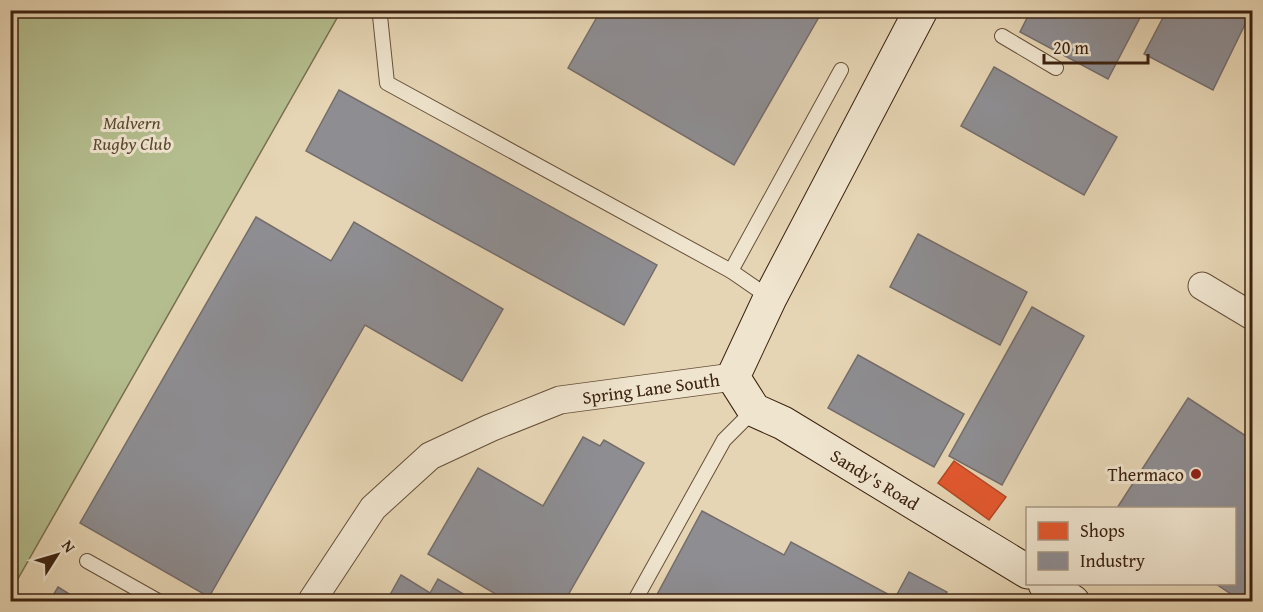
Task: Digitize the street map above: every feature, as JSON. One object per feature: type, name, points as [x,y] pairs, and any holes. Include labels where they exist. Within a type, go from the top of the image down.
[{"type":"street","name":"Spring Lane South","points":[[311,602],[373,508],[430,456],[490,428],[560,400],[733,377],[770,298],[921,10]]},
{"type":"street","points":[[1202,286],[1252,316]]},
{"type":"street","points":[[733,377],[754,410]]},
{"type":"street","name":"Sandy's Road","points":[[754,410],[783,423],[1026,571]]},
{"type":"street","points":[[1046,585],[1072,602]]},
{"type":"lane","points":[[382,10],[380,16],[387,83],[731,271],[770,298]]},
{"type":"lane","points":[[1002,36],[1056,68]]},
{"type":"lane","points":[[731,271],[841,70]]},
{"type":"lane","points":[[634,602],[724,440],[754,410]]},
{"type":"lane","points":[[87,561],[160,602]]},
{"type":"green space","name":"Malvern Rugby Club","points":[[10,11],[341,11],[11,591]]},
{"type":"building: Shops","points":[[954,461],[1006,497],[989,520],[938,483]]},
{"type":"building: Industry","points":[[601,10],[823,10],[734,165],[568,68]]},
{"type":"building: Industry","points":[[1031,10],[1144,10],[1108,79],[1020,32]]},
{"type":"building: Industry","points":[[1167,10],[1252,10],[1213,90],[1144,54]]},
{"type":"building: Industry","points":[[994,67],[1117,137],[1084,195],[961,126]]},
{"type":"building: Industry","points":[[339,90],[657,265],[624,325],[306,151]]},
{"type":"building: Industry","points":[[256,217],[331,261],[354,222],[503,309],[462,381],[365,325],[209,597],[80,523]]},
{"type":"building: Industry","points":[[918,234],[1027,292],[1000,345],[890,287]]},
{"type":"building: Industry","points":[[1032,307],[1084,336],[1002,485],[949,456]]},
{"type":"building: Industry","points":[[858,355],[964,414],[934,467],[828,408]]},
{"type":"building: Industry","name":"Thermaco","points":[[1188,398],[1252,440],[1252,602],[1243,602],[1218,585],[1236,585],[1236,507],[1118,507]]},
{"type":"building: Industry","points":[[583,437],[600,446],[604,440],[644,463],[564,602],[509,602],[428,554],[478,468],[543,506]]},
{"type":"building: Industry","points":[[702,511],[784,555],[791,542],[895,598],[909,572],[947,592],[942,602],[653,602]]},
{"type":"building: Industry","points":[[401,575],[430,593],[438,579],[477,602],[386,602]]},
{"type":"building: Industry","points":[[58,587],[82,602],[49,602]]},
{"type":"place","name":"Thermaco","points":[[1196,474]]}]
